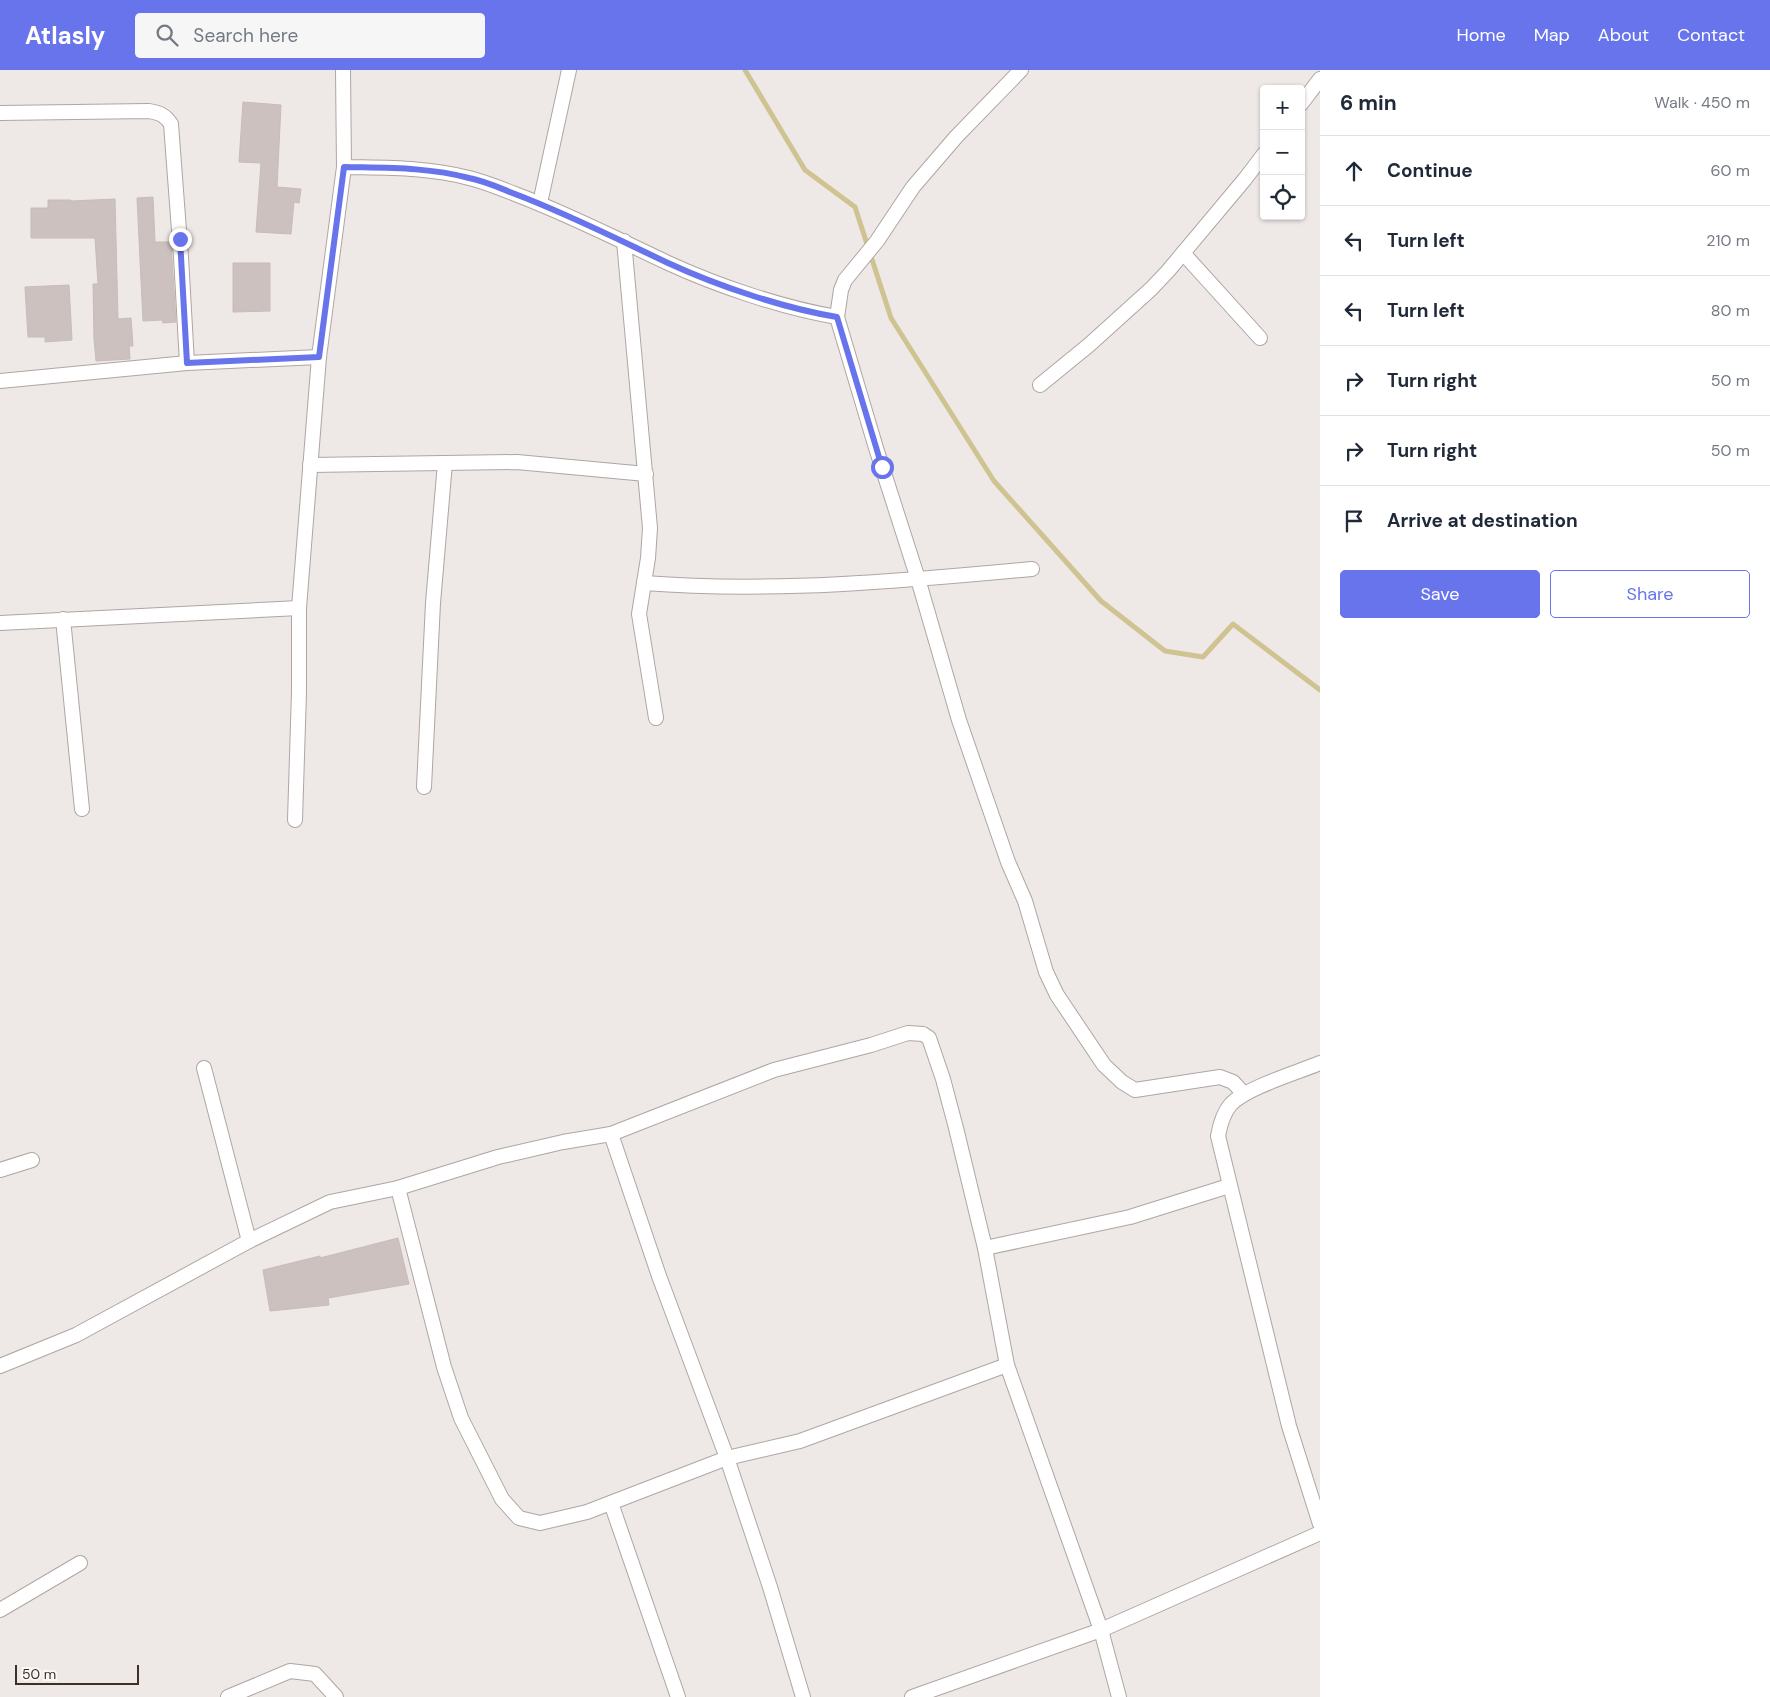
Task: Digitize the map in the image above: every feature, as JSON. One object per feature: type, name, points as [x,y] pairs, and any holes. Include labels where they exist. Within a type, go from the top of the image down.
[{"type":"street","points":[[295,820],[299,692],[299,608],[319,357],[344,167],[343,70]]},
{"type":"street","points":[[540,203],[569,70]]},
{"type":"street","points":[[1021,70],[956,137],[913,187],[876,240],[844,280],[837,317],[918,579],[959,720],[1008,862],[1025,901],[1046,972],[1057,995],[1104,1065],[1122,1082],[1135,1090],[1220,1077],[1233,1082],[1244,1094]]},
{"type":"street","points":[[1305,99],[1320,79]]},
{"type":"street","points":[[0,113],[149,111],[166,117],[171,124],[174,159],[187,363]]},
{"type":"street","points":[[1040,385],[1089,345],[1151,289],[1260,159]]},
{"type":"street","points":[[344,167],[406,168],[438,171],[470,178],[540,203],[669,263],[727,286],[807,312],[837,317]]},
{"type":"street","points":[[624,241],[650,528],[648,558],[639,614],[656,718]]},
{"type":"street","points":[[1183,253],[1260,338]]},
{"type":"street","points":[[0,380],[187,363],[319,357]]},
{"type":"street","points":[[310,465],[517,462],[646,474]]},
{"type":"street","points":[[424,787],[433,603],[445,464]]},
{"type":"street","points":[[644,583],[682,586],[789,586],[918,579],[1032,569]]},
{"type":"street","points":[[0,623],[299,608]]},
{"type":"street","points":[[63,619],[82,809]]},
{"type":"street","points":[[0,1366],[76,1335],[249,1241],[330,1202],[398,1188],[498,1157],[563,1142],[611,1134],[774,1070],[871,1045],[908,1033],[923,1034],[929,1038],[943,1079],[985,1248],[1007,1366],[1102,1630],[1119,1697]]},
{"type":"street","points":[[1320,1063],[1244,1094],[1230,1105],[1222,1118],[1218,1136],[1289,1426],[1320,1524]]},
{"type":"street","points":[[204,1068],[249,1241]]},
{"type":"street","points":[[611,1134],[659,1276],[727,1458],[770,1587],[803,1697]]},
{"type":"street","points":[[0,1170],[32,1160]]},
{"type":"street","points":[[985,1248],[1130,1217],[1229,1186]]},
{"type":"street","points":[[398,1188],[444,1367],[461,1418],[502,1499],[519,1518],[540,1523],[586,1512],[727,1458],[800,1441],[1007,1366]]},
{"type":"street","points":[[611,1503],[678,1697]]},
{"type":"street","points":[[912,1697],[1102,1630],[1320,1533]]},
{"type":"street","points":[[0,1610],[80,1563]]},
{"type":"street","points":[[228,1697],[290,1671],[315,1674],[336,1697]]},
{"type":"building","points":[[243,102],[281,105],[277,187],[301,189],[299,203],[294,202],[291,234],[256,232],[261,163],[239,162]]},
{"type":"building","points":[[153,197],[155,242],[171,242],[176,322],[163,323],[162,320],[143,321],[137,198]]},
{"type":"building","points":[[115,199],[118,319],[131,318],[133,346],[129,346],[130,359],[96,361],[93,284],[98,284],[95,238],[31,238],[31,208],[48,208],[48,200]]},
{"type":"building","points":[[233,263],[270,263],[270,311],[233,312]]},
{"type":"building","points":[[69,285],[72,340],[45,342],[45,337],[28,337],[25,287]]},
{"type":"building","points":[[398,1238],[409,1284],[328,1298],[329,1305],[270,1311],[263,1270]]},
{"type":"waterway","points":[[745,70],[805,170],[855,207],[891,318],[994,481],[1101,601],[1165,651],[1203,657],[1233,624],[1320,690]]},
{"type":"route","points":[[180,239],[187,363],[319,357],[344,167],[406,168],[438,171],[470,178],[540,203],[669,263],[727,286],[807,312],[837,317],[882,467]]}]
